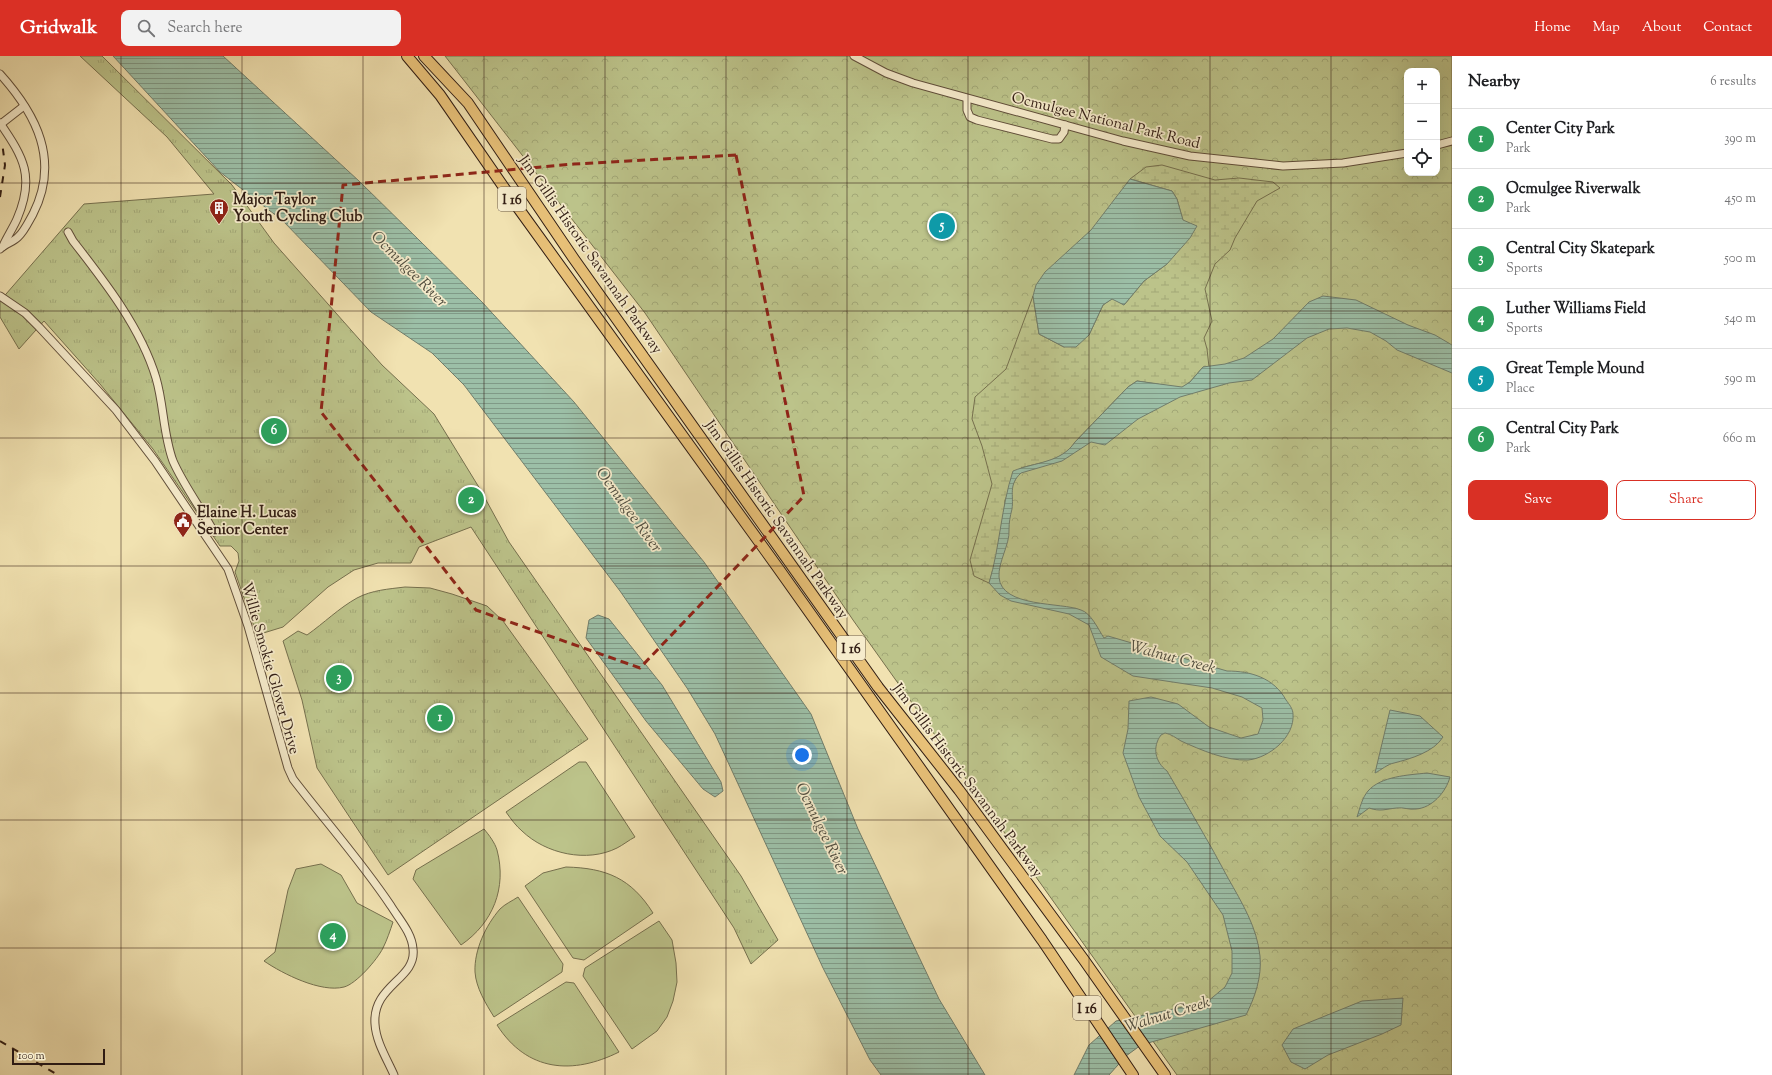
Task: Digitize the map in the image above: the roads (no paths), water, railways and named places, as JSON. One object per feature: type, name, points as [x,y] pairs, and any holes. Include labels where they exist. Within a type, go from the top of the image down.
[{"type":"highway","name":"Jim Gillis Historic Savannah Parkway","points":[[406,56],[440,95],[516,205],[778,568],[1042,940],[1133,1075]]},
{"type":"highway","name":"Jim Gillis Historic Savannah Parkway","points":[[424,56],[468,103],[574,258],[878,687],[959,790],[1084,960],[1165,1075]]},
{"type":"street","name":"Ocmulgee National Park Road","points":[[854,56],[886,73],[913,83],[1123,141],[1190,156],[1283,166],[1317,165],[1404,152]]},
{"type":"street","points":[[0,74],[33,118],[43,147],[45,169],[40,200],[26,226],[18,238],[1,248]]},
{"type":"street","points":[[967,98],[967,110],[970,117],[978,120],[1052,139],[1059,139],[1064,132],[1065,125]]},
{"type":"street","points":[[1,248],[16,220],[26,190],[21,155],[1,123],[24,106]]},
{"type":"street","points":[[1440,144],[1452,141]]},
{"type":"street","points":[[68,232],[73,241],[114,295],[147,356],[156,378],[168,447],[174,462],[214,532]]},
{"type":"street","name":"Willie Smokie Glover Drive","points":[[0,296],[25,313],[116,410],[155,461],[228,568],[248,626],[288,768],[293,779],[347,845],[403,925],[412,943],[413,956],[408,970],[383,994],[375,1012],[377,1035],[394,1075]]},
{"type":"water","name":"Ocmulgee River","points":[[113,56],[223,56],[359,181],[482,302],[574,402],[704,562],[811,714],[858,829],[939,999],[985,1075],[881,1075],[870,1060],[823,968],[715,734],[687,688],[620,591],[464,385],[432,353],[371,312],[283,221],[220,172]]},
{"type":"water","points":[[1130,179],[1172,191],[1177,199],[1183,220],[1197,226],[1190,238],[1167,264],[1144,281],[1124,305],[1112,299],[1103,305],[1089,335],[1076,347],[1064,347],[1039,334],[1033,296],[1036,285],[1045,272],[1091,230]]},
{"type":"water","name":"Walnut Creek","points":[[1323,296],[1356,300],[1408,325],[1435,335],[1452,345],[1452,373],[1397,350],[1386,341],[1370,332],[1347,328],[1329,329],[1307,338],[1252,380],[1229,383],[1180,397],[1138,419],[1105,445],[1091,442],[1062,461],[1021,473],[1014,482],[1008,541],[999,571],[1002,587],[1010,594],[1021,599],[1034,602],[1081,610],[1088,614],[1104,638],[1108,636],[1227,671],[1245,672],[1261,677],[1281,692],[1293,712],[1293,722],[1290,731],[1279,745],[1264,755],[1248,760],[1222,757],[1197,748],[1165,733],[1161,735],[1156,744],[1157,759],[1167,771],[1213,851],[1243,906],[1256,935],[1260,956],[1260,972],[1255,994],[1246,1015],[1141,1045],[1126,1056],[1109,1075],[1074,1075],[1089,1045],[1116,1021],[1207,1002],[1225,987],[1232,973],[1232,951],[1223,915],[1187,862],[1160,836],[1139,797],[1123,753],[1128,729],[1129,701],[1151,697],[1178,704],[1209,727],[1241,738],[1258,734],[1263,720],[1262,708],[1242,697],[1212,688],[1133,676],[1101,657],[1089,625],[1069,614],[1011,601],[1000,595],[989,583],[1013,471],[1055,458],[1069,449],[1128,387],[1137,381],[1182,387],[1190,382],[1203,367],[1225,364],[1244,358],[1273,339],[1309,302]]},
{"type":"water","points":[[598,615],[609,619],[662,685],[721,782],[723,791],[715,797],[703,789],[646,721],[586,638],[589,620]]},
{"type":"water","points":[[1390,710],[1420,716],[1443,737],[1428,751],[1389,765],[1375,773]]},
{"type":"water","points":[[1427,773],[1450,777],[1442,793],[1428,806],[1413,809],[1399,808],[1380,810],[1369,808],[1357,817],[1364,797],[1368,791],[1380,782],[1396,777]]},
{"type":"water","points":[[1403,998],[1401,1025],[1328,1055],[1305,1069],[1291,1062],[1282,1045],[1293,1029],[1362,1001]]},
{"type":"railway","points":[[0,197],[5,165],[2,142]]},
{"type":"railway","points":[[0,1041],[58,1075]]},
{"type":"place","name":"Major Taylor Youth Cycling Club","points":[[219,225]]},
{"type":"place","name":"Great Temple Mound","points":[[942,226]]},
{"type":"place","name":"Central City Park","points":[[274,431]]},
{"type":"place","name":"Ocmulgee Riverwalk","points":[[471,500]]},
{"type":"place","name":"Elaine H. Lucas Senior Center","points":[[183,538]]},
{"type":"place","name":"Central City Skatepark","points":[[339,678]]},
{"type":"place","name":"Center City Park","points":[[440,718]]},
{"type":"place","name":"Luther Williams Field","points":[[333,936]]}]
